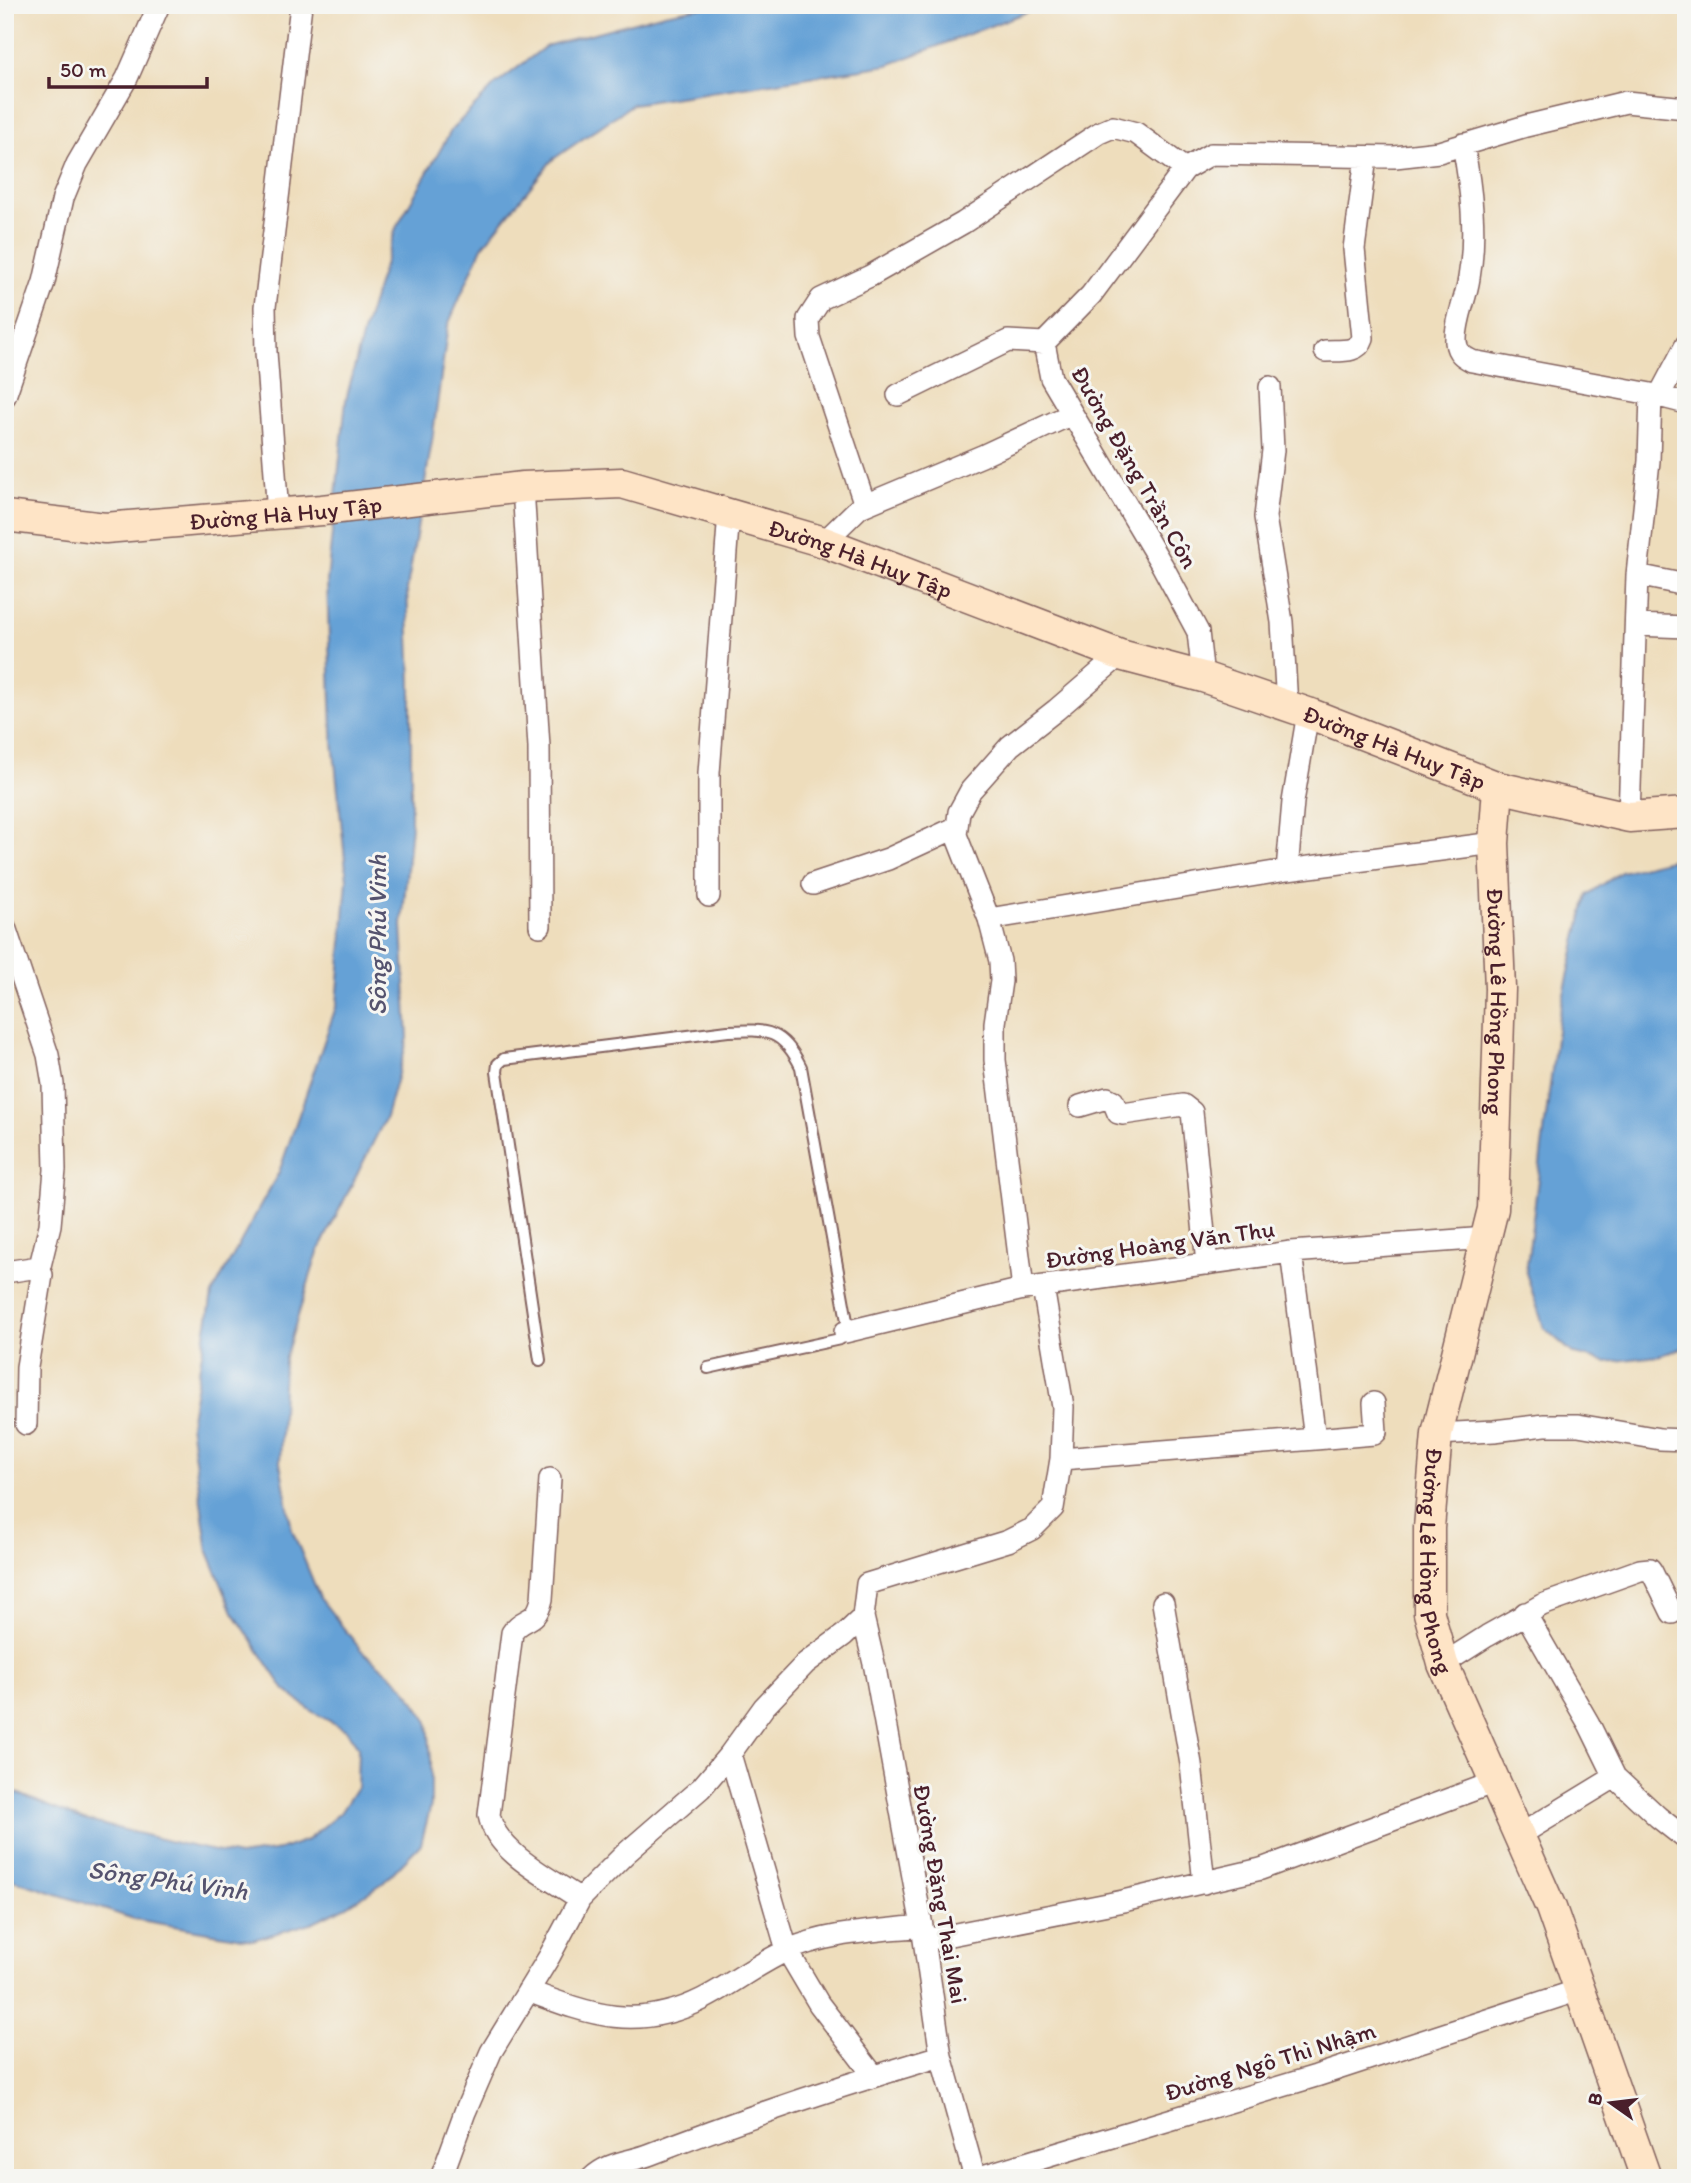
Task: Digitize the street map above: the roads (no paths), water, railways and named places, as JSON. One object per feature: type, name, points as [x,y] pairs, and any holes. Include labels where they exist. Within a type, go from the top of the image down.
[{"type":"main road","name":"Đường Hà Huy Tập","points":[[5,516],[105,528],[322,510],[523,487],[622,483],[824,542],[1120,654],[1203,677],[1298,710],[1498,787],[1629,817],[1686,813]]},
{"type":"main road","name":"Đường Lê Hồng Phong","points":[[1498,787],[1494,843],[1500,989],[1493,1209],[1437,1434],[1429,1528],[1429,1613],[1443,1664],[1550,1909],[1646,2178]]},
{"type":"street","points":[[5,396],[44,282],[63,198],[77,164],[127,78],[159,5]]},
{"type":"street","points":[[278,514],[265,307],[301,5]]},
{"type":"street","points":[[898,395],[1008,341],[1044,343],[1091,295],[1185,169],[1211,154],[1395,157],[1440,152],[1582,111],[1626,102],[1686,108]]},
{"type":"street","points":[[865,505],[809,337],[808,319],[821,299],[870,276],[963,223],[1099,133],[1113,127],[1136,133],[1185,169]]},
{"type":"street","points":[[1464,144],[1472,208],[1472,256],[1458,326],[1458,351],[1472,361],[1655,395],[1686,404]]},
{"type":"street","points":[[1325,351],[1355,349],[1362,344],[1354,249],[1366,157]]},
{"type":"street","name":"Đường Đặng Trần Côn","points":[[1044,343],[1051,378],[1162,565],[1198,632],[1203,677]]},
{"type":"street","points":[[1629,817],[1637,575],[1655,395],[1686,345]]},
{"type":"street","points":[[1270,387],[1273,450],[1265,517],[1298,710],[1287,870]]},
{"type":"street","points":[[824,542],[847,517],[865,505],[982,456],[1072,414]]},
{"type":"street","points":[[523,487],[539,747],[540,926]]},
{"type":"street","points":[[709,896],[709,773],[729,513]]},
{"type":"street","points":[[1637,575],[1686,585]]},
{"type":"street","points":[[1636,625],[1686,627]]},
{"type":"street","points":[[441,2178],[491,2052],[580,1899],[625,1854],[701,1788],[764,1707],[806,1663],[863,1617],[867,1584],[1008,1541],[1031,1529],[1053,1508],[1061,1460],[1063,1407],[1033,1288],[995,1060],[1000,961],[989,919],[956,828],[959,812],[971,790],[993,762],[1120,654]]},
{"type":"street","points":[[813,884],[888,859],[956,828]]},
{"type":"street","points":[[989,919],[1287,870],[1494,843]]},
{"type":"street","points":[[5,927],[48,1055],[53,1084],[55,1170],[50,1225],[39,1270],[42,1282],[27,1367],[26,1424]]},
{"type":"street","points":[[1080,1105],[1107,1098],[1113,1101],[1118,1112],[1123,1114],[1182,1105],[1192,1112],[1207,1264]]},
{"type":"street","name":"Đường Hoàng Văn Thụ","points":[[845,1332],[1033,1288],[1291,1252],[1487,1238]]},
{"type":"street","points":[[1291,1252],[1315,1439]]},
{"type":"street","points":[[5,1272],[32,1268],[39,1270]]},
{"type":"street","points":[[1061,1460],[1374,1434],[1374,1403]]},
{"type":"street","points":[[1437,1434],[1545,1425],[1578,1425],[1660,1439],[1686,1440]]},
{"type":"street","points":[[550,1479],[542,1599],[535,1617],[517,1626],[512,1633],[489,1815],[492,1829],[499,1840],[516,1856],[580,1899]]},
{"type":"street","points":[[1443,1664],[1525,1614],[1570,1594],[1640,1570],[1650,1569],[1672,1613]]},
{"type":"street","points":[[1163,1603],[1191,1765],[1204,1883]]},
{"type":"street","points":[[1525,1614],[1589,1724],[1615,1777],[1686,1839]]},
{"type":"street","name":"Đường Đặng Thai Mai","points":[[863,1617],[875,1668],[923,1933],[941,2056],[975,2178]]},
{"type":"street","points":[[730,1754],[787,1950],[819,2004],[874,2076]]},
{"type":"street","points":[[1518,1836],[1615,1777]]},
{"type":"street","points":[[528,1991],[609,2017],[638,2019],[660,2015],[701,2000],[787,1950],[825,1938],[923,1933],[1204,1883],[1261,1869],[1495,1782]]},
{"type":"street","name":"Đường Ngô Thì Nhậm","points":[[975,2178],[1316,2076],[1579,1990]]},
{"type":"street","points":[[592,2178],[607,2166],[639,2158],[734,2122],[941,2056]]},
{"type":"lane","points":[[540,1360],[497,1072],[498,1064],[503,1059],[753,1030],[780,1037],[792,1048],[801,1067],[846,1321],[845,1332],[840,1339],[708,1368]]},
{"type":"water","name":"Sông Phú Vinh","points":[[714,5],[1045,5],[888,65],[633,104],[552,160],[482,247],[448,325],[407,589],[411,681],[411,825],[402,925],[408,1038],[386,1117],[318,1252],[284,1361],[280,1463],[292,1530],[320,1598],[361,1650],[404,1686],[428,1722],[431,1805],[421,1844],[383,1883],[347,1906],[311,1923],[253,1940],[134,1919],[7,1878],[5,1788],[80,1819],[239,1856],[279,1850],[307,1840],[340,1813],[357,1787],[358,1747],[346,1730],[313,1712],[285,1690],[233,1612],[208,1552],[190,1424],[212,1294],[279,1172],[337,1004],[347,880],[332,732],[327,581],[346,400],[364,329],[396,228],[452,129],[495,85],[546,46],[664,14]]},
{"type":"water","points":[[1686,856],[1686,1347],[1658,1356],[1607,1362],[1574,1354],[1544,1328],[1526,1273],[1559,1015],[1587,895],[1621,872]]}]
